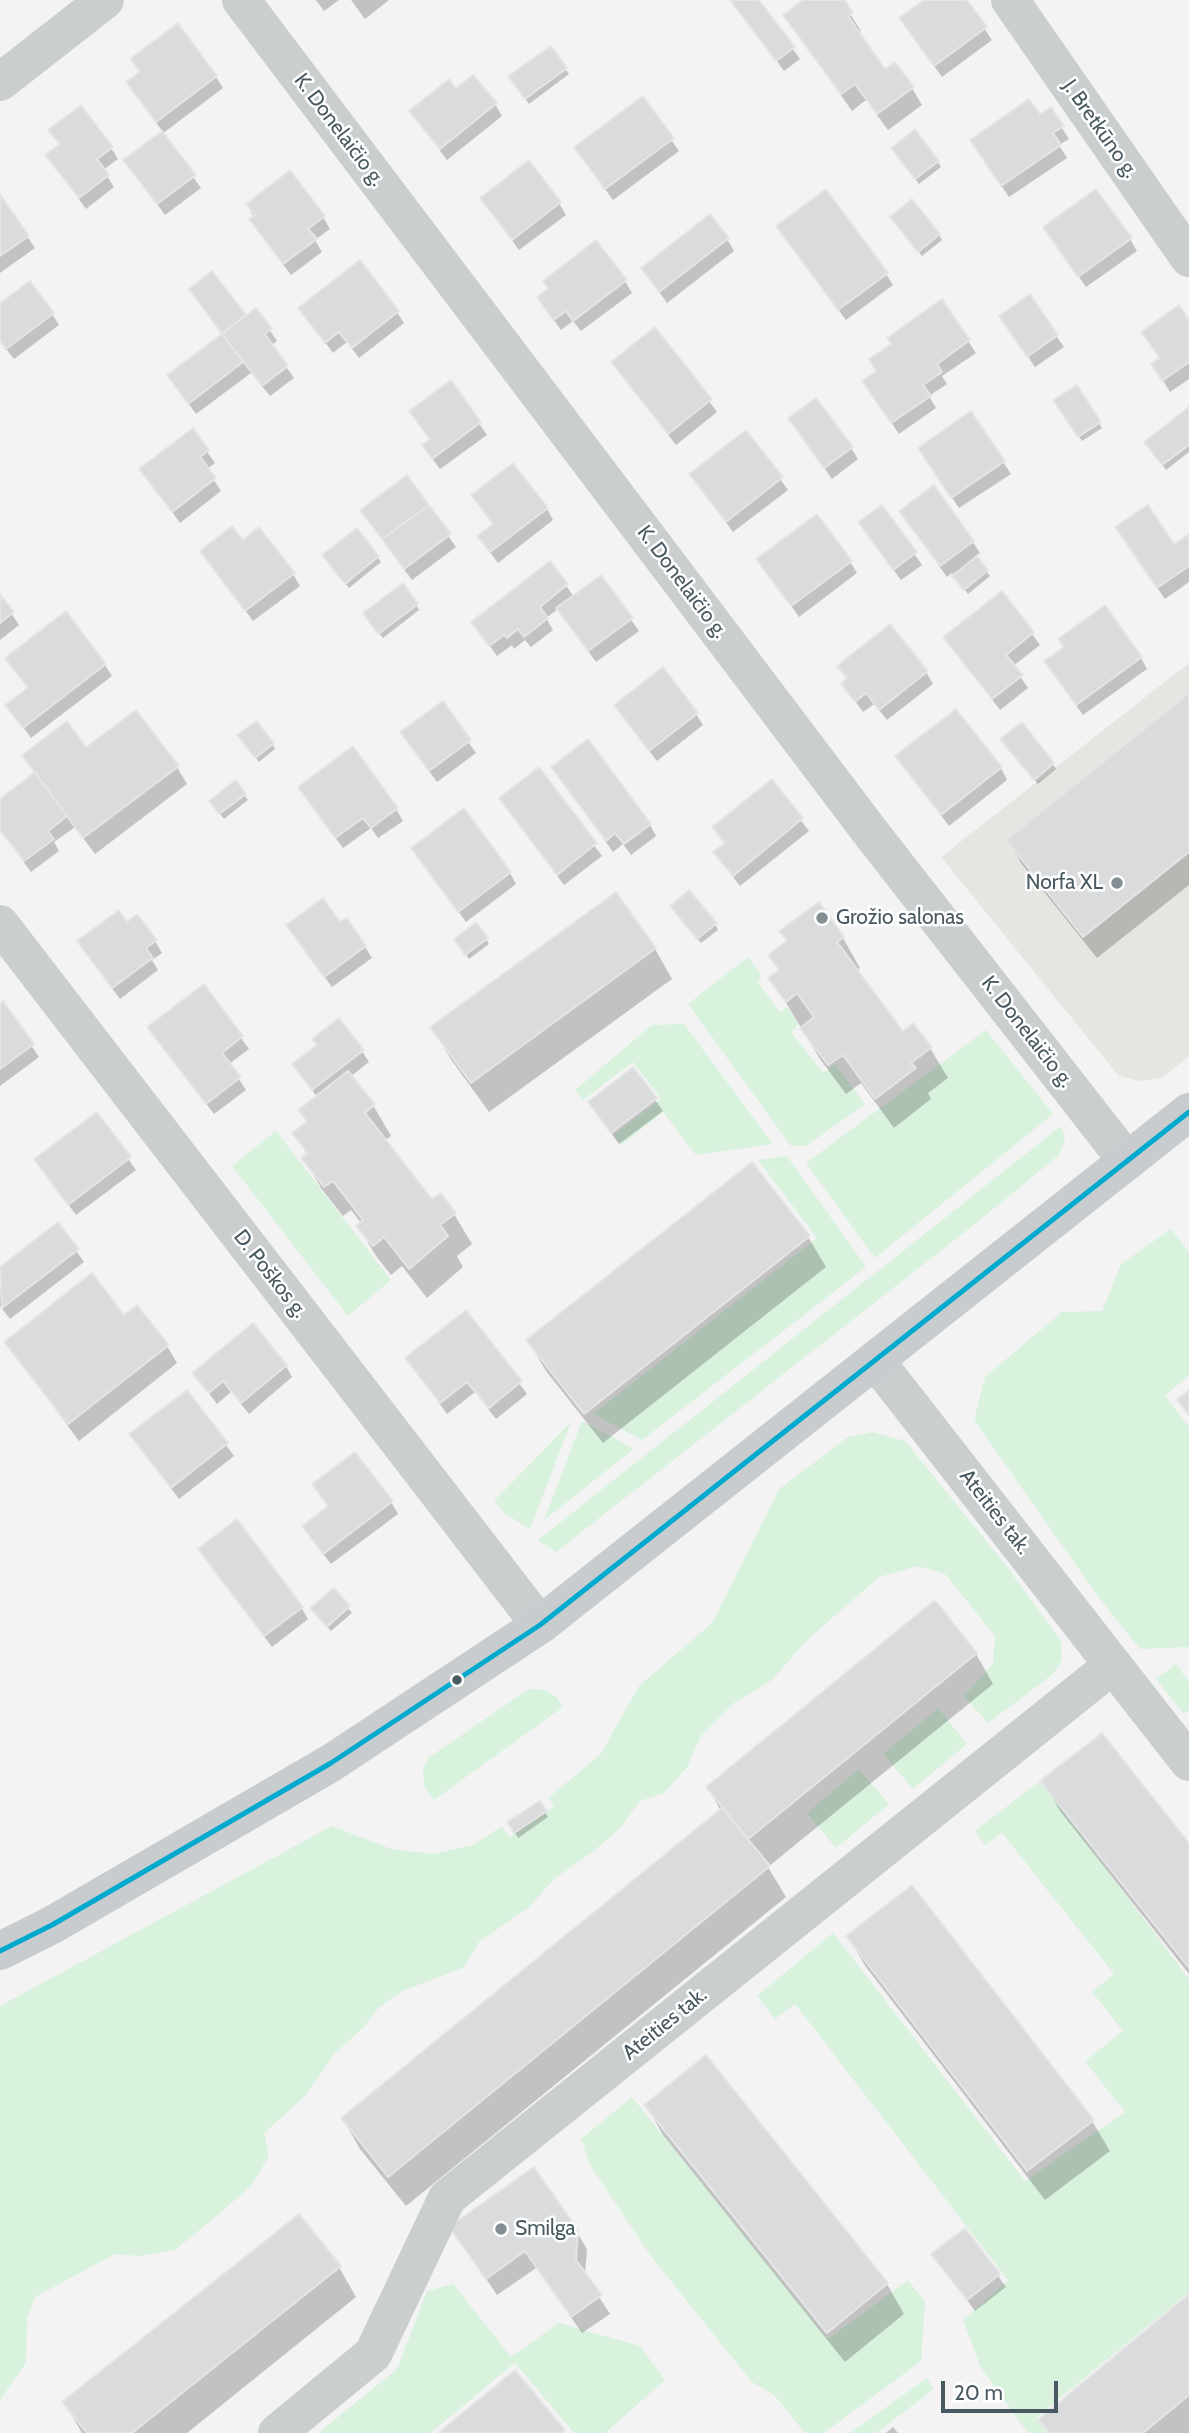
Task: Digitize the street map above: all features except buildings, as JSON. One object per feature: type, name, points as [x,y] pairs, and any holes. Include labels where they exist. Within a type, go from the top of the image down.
[{"type":"main road","points":[[0,1951],[52,1924],[331,1762],[540,1625],[1189,1112]]},
{"type":"street","points":[[0,82],[105,0]]},
{"type":"street","name":"K. Donelaičio g.","points":[[241,0],[871,833],[1127,1161]]},
{"type":"street","name":"J. Bretkūno g.","points":[[1010,0],[1189,258]]},
{"type":"street","name":"D. Poškos g.","points":[[0,924],[540,1625]]},
{"type":"street","name":"Ateities tak.","points":[[875,1360],[1189,1762]]},
{"type":"street","name":"Ateities tak.","points":[[277,2433],[373,2354],[447,2198],[1114,1665]]},
{"type":"shaded area","points":[[1189,663],[1189,1056],[1162,1078],[1138,1081],[1118,1075],[941,857]]},
{"type":"green space","points":[[748,957],[762,976],[757,981],[780,1012],[787,1007],[799,1024],[791,1032],[823,1073],[835,1064],[865,1104],[806,1146],[791,1146],[688,1004]]},
{"type":"green space","points":[[684,1024],[773,1144],[696,1155],[663,1112],[621,1145],[613,1135],[661,1099],[633,1062],[583,1100],[575,1090],[652,1025]]},
{"type":"green space","points":[[986,1030],[1053,1114],[875,1258],[806,1163]]},
{"type":"green space","points":[[1061,1126],[1065,1139],[1059,1155],[975,1224],[556,1552],[538,1540]]},
{"type":"green space","points":[[276,1131],[391,1280],[348,1316],[232,1166]]},
{"type":"green space","points":[[787,1156],[866,1267],[642,1440],[593,1414],[817,1238],[758,1160]]},
{"type":"green space","points":[[1171,1229],[1189,1252],[1189,1375],[1165,1396],[1189,1427],[1189,1647],[1140,1649],[1097,1595],[974,1420],[985,1377],[1062,1312],[1102,1311],[1121,1264]]},
{"type":"green space","points":[[582,1421],[634,1449],[544,1520]]},
{"type":"green space","points":[[571,1422],[530,1529],[504,1513],[494,1501]]},
{"type":"green space","points":[[872,1432],[905,1441],[1008,1568],[1061,1641],[1062,1660],[1053,1674],[988,1723],[964,1696],[993,1664],[995,1636],[945,1574],[918,1566],[879,1577],[806,1641],[772,1680],[734,1703],[700,1737],[688,1766],[664,1793],[640,1801],[621,1827],[594,1851],[554,1879],[529,1907],[479,1942],[463,1968],[402,1991],[379,2007],[363,2028],[335,2053],[304,2097],[264,2133],[269,2156],[251,2186],[212,2220],[175,2250],[139,2256],[115,2254],[35,2297],[27,2319],[26,2363],[0,2400],[0,2006],[332,1826],[391,1849],[433,1854],[473,1845],[502,1826],[510,1837],[554,1807],[549,1797],[600,1755],[639,1686],[712,1623],[779,1489],[848,1437]]},
{"type":"green space","points":[[1176,1664],[1189,1682],[1189,1710],[1184,1714],[1156,1679]]},
{"type":"green space","points":[[529,1689],[546,1690],[557,1698],[563,1707],[434,1800],[424,1786],[423,1769],[428,1758]]},
{"type":"green space","points":[[938,1708],[967,1744],[913,1789],[883,1754]]},
{"type":"green space","points":[[859,1769],[889,1804],[836,1848],[807,1813]]},
{"type":"green space","points":[[1040,1781],[1189,1979],[1189,2292],[1036,2418],[1047,2433],[1028,2433],[981,2368],[963,2320],[1008,2280],[795,2004],[775,2019],[757,1996],[833,1933],[1025,2181],[1125,2112],[1085,2061],[1123,2031],[1092,1992],[1114,1974],[1002,1833],[985,1845],[975,1831]]},
{"type":"green space","points":[[632,2097],[828,2339],[908,2280],[925,2302],[921,2361],[824,2433],[805,2433],[774,2395],[752,2382],[650,2255],[590,2165],[581,2139]]},
{"type":"green space","points":[[453,2284],[511,2357],[559,2323],[640,2346],[665,2380],[605,2433],[574,2433],[515,2363],[430,2433],[318,2433],[397,2369],[427,2291]]},
{"type":"green space","points":[[927,2378],[934,2389],[876,2433],[850,2433]]},
{"type":"transit line","points":[[0,1951],[52,1925],[331,1763],[540,1625],[1189,1112]]},
{"type":"place","name":"Norfa XL","points":[[1117,883]]},
{"type":"place","name":"Grožio salonas","points":[[822,918]]},
{"type":"place","name":"Smilga","points":[[501,2229]]}]
